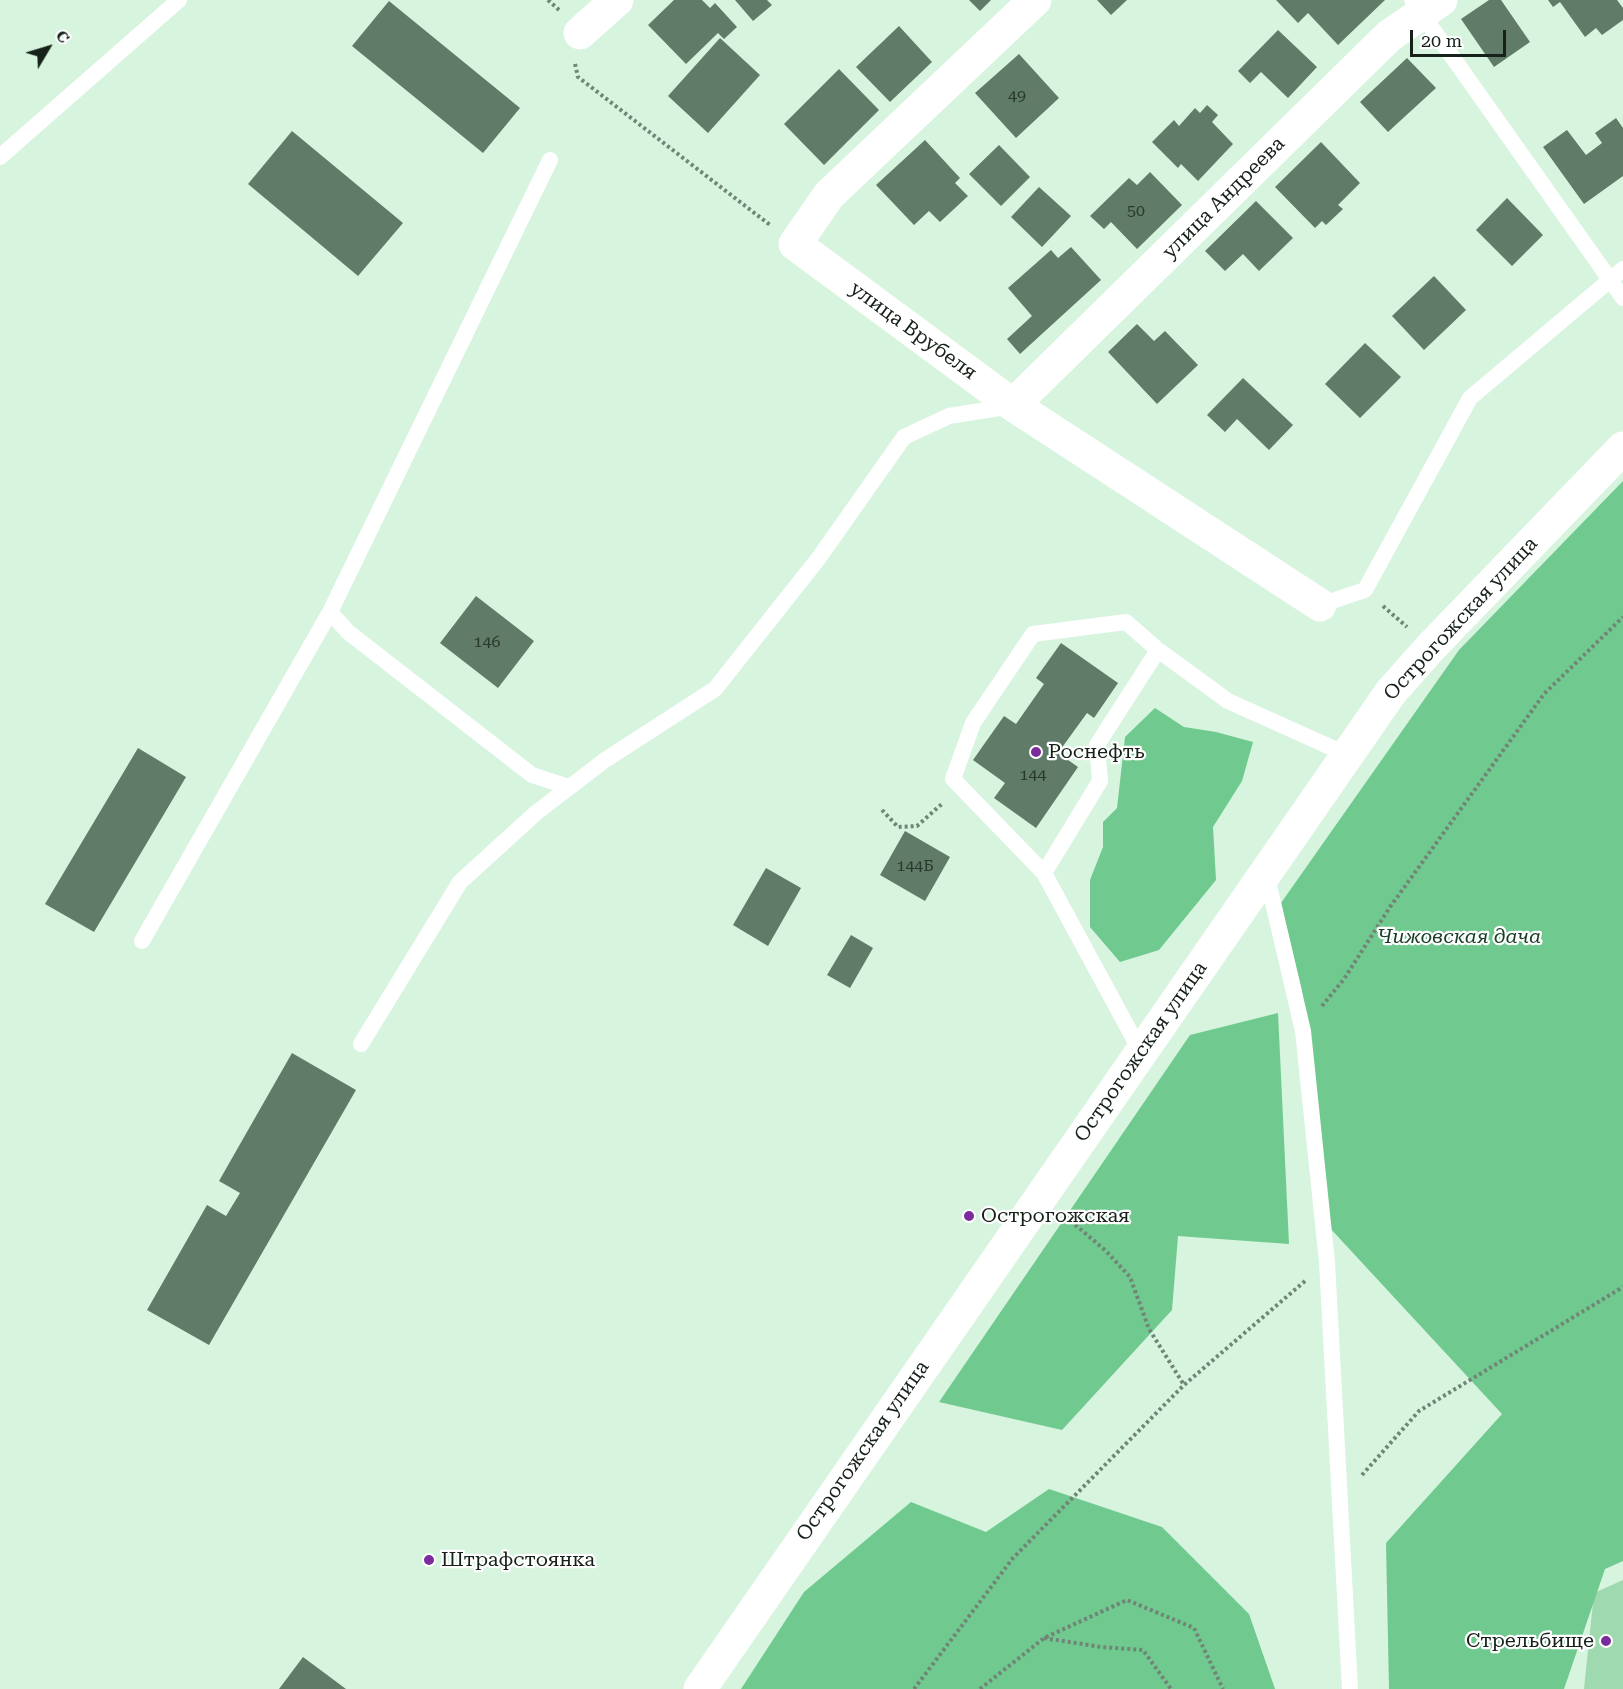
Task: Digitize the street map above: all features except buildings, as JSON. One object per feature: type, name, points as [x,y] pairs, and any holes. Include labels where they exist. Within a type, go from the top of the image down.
[{"type":"street","points":[[580,33],[617,0]]},
{"type":"street","points":[[795,244],[830,195],[1035,0]]},
{"type":"street","name":"улица Андреева","points":[[1013,405],[1389,36],[1425,5]]},
{"type":"street","name":"улица Врубеля","points":[[795,244],[1013,405],[1320,605]]},
{"type":"street","name":"Острогожская улица","points":[[700,1689],[1391,692],[1431,647],[1623,448]]},
{"type":"lane","points":[[0,156],[179,0]]},
{"type":"lane","points":[[1425,5],[1616,274],[1623,298]]},
{"type":"lane","points":[[142,941],[330,612],[550,160]]},
{"type":"lane","points":[[1320,605],[1365,590],[1470,398],[1616,274]]},
{"type":"lane","points":[[361,1044],[460,882],[537,812],[569,787],[605,760],[715,689],[818,559],[904,437],[950,416],[1013,405]]},
{"type":"lane","points":[[330,612],[348,632],[532,775],[569,787]]},
{"type":"lane","points":[[1141,1052],[1044,873],[954,779],[973,723],[1033,634],[1126,622],[1158,650],[1228,700],[1348,755]]},
{"type":"lane","points":[[1044,873],[1100,781],[1097,745],[1158,650]]},
{"type":"lane","points":[[1266,872],[1303,1031],[1327,1262],[1350,1689]]},
{"type":"path","points":[[548,0],[580,33],[572,54],[578,77],[795,244]]},
{"type":"path","points":[[1365,590],[1431,647]]},
{"type":"path","points":[[1303,1031],[1344,979],[1390,907],[1544,694],[1623,617]]},
{"type":"path","points":[[882,810],[898,827],[916,826],[963,789]]},
{"type":"path","points":[[1041,1196],[1106,1251],[1131,1277],[1149,1329],[1184,1385]]},
{"type":"path","points":[[914,1689],[1013,1558],[1184,1385],[1327,1262]]},
{"type":"path","points":[[1340,1500],[1419,1411],[1623,1287]]},
{"type":"path","points":[[980,1689],[1044,1638],[1127,1600],[1194,1628],[1222,1688],[1230,1689]]},
{"type":"path","points":[[1044,1638],[1101,1647],[1143,1650],[1171,1689]]},
{"type":"green space","name":"Чижовская дача","points":[[1623,481],[1623,1561],[1605,1569],[1564,1689],[1389,1689],[1386,1543],[1502,1414],[1329,1227],[1302,991],[1281,903],[1459,650]]},
{"type":"green space","points":[[1155,708],[1184,727],[1216,732],[1253,742],[1242,781],[1213,827],[1216,880],[1159,950],[1120,962],[1090,927],[1090,880],[1103,847],[1103,822],[1117,808],[1125,737]]},
{"type":"green space","points":[[1278,1013],[1289,1244],[1178,1236],[1172,1310],[1062,1430],[939,1402],[1190,1035]]},
{"type":"green space","points":[[1049,1489],[1162,1527],[1249,1614],[1275,1689],[741,1689],[804,1592],[911,1502],[986,1532]]},
{"type":"green space","name":"Стрельбище","points":[[1623,1580],[1623,1689],[1584,1689],[1594,1593]]},
{"type":"place","name":"Роснефть","points":[[1036,752]]},
{"type":"place","name":"Острогожская","points":[[969,1216]]},
{"type":"place","name":"Штрафстоянка","points":[[429,1560]]},
{"type":"place","name":"Стрельбище","points":[[1606,1641]]}]
